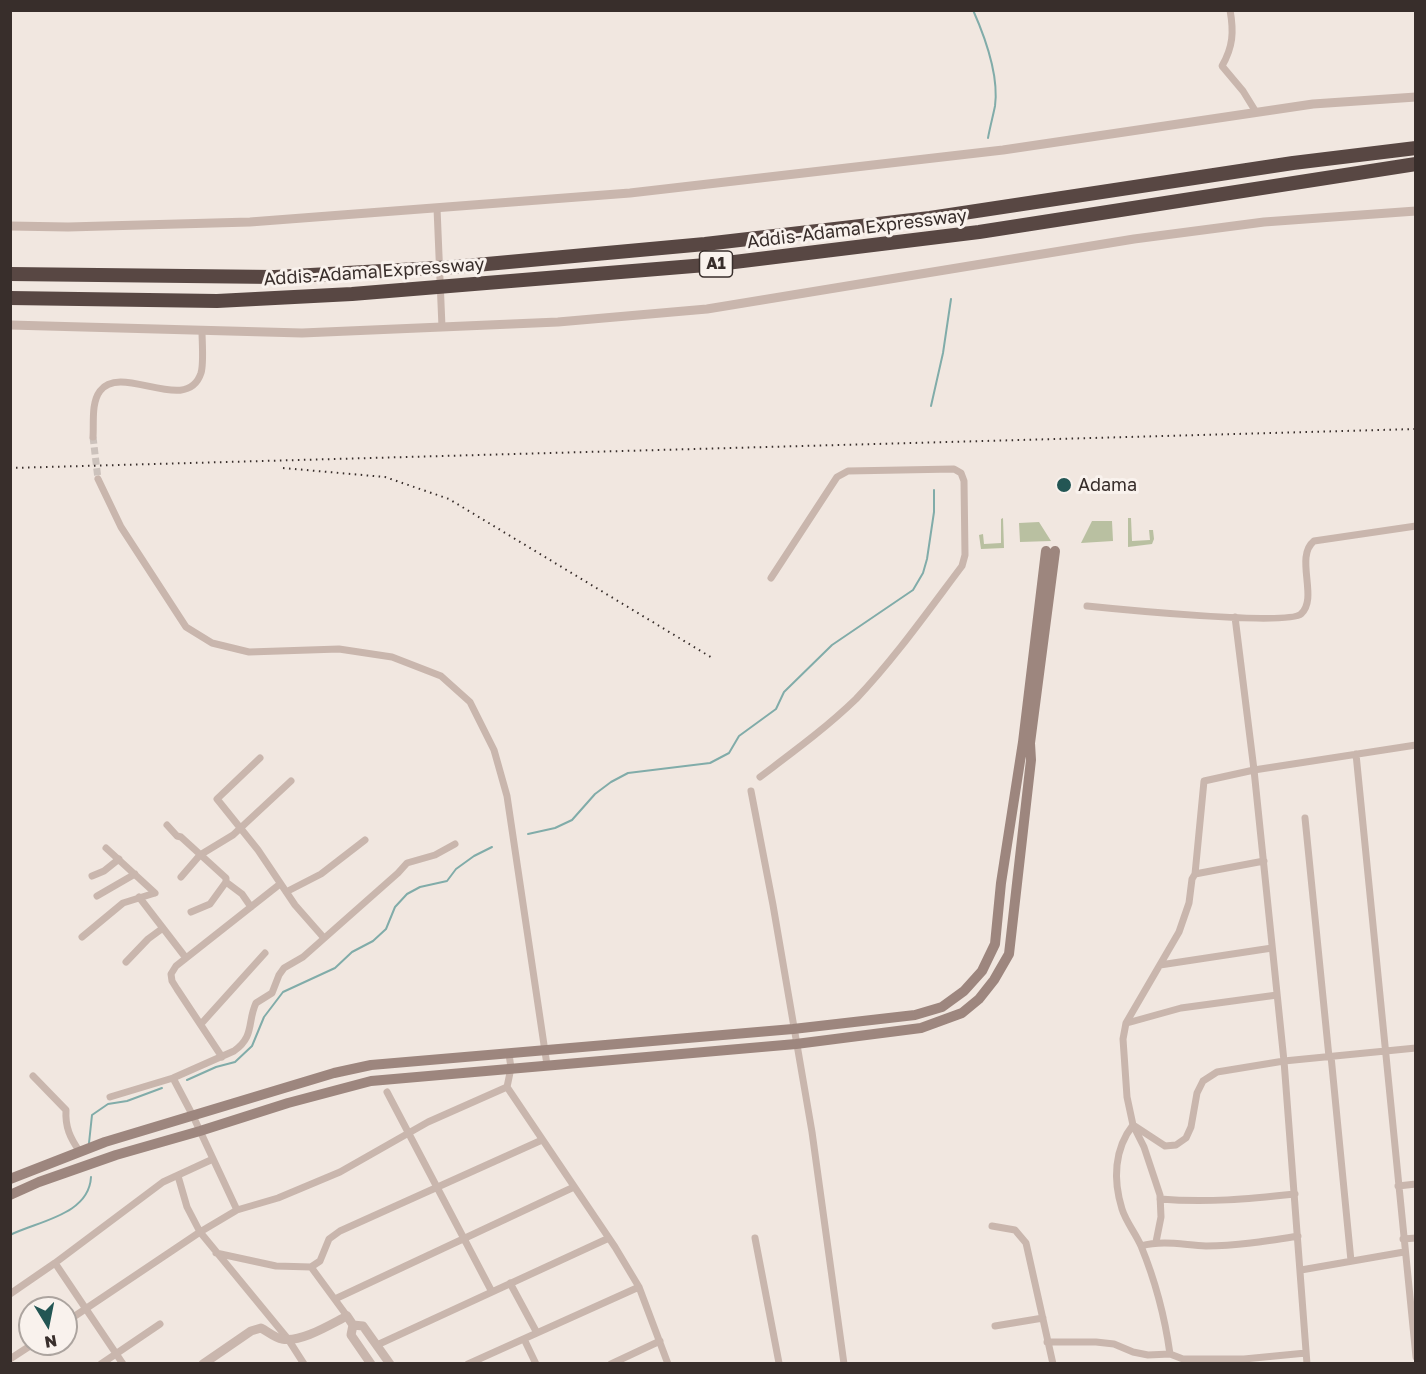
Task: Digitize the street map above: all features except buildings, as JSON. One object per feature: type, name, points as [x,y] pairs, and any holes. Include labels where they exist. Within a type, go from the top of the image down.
[{"type":"highway","name":"Addis-Adama Expressway","points":[[10,274],[275,277],[488,264],[705,244],[930,218],[1293,163],[1416,148]]},
{"type":"highway","name":"Addis-Adama Expressway","points":[[10,298],[217,301],[341,295],[718,264],[979,232],[1416,164]]},
{"type":"main road","points":[[10,1179],[80,1152],[193,1116],[334,1073],[371,1065],[793,1029],[915,1015],[942,1007],[964,991],[982,971],[995,944],[1001,883],[1051,551],[1030,742],[1029,783],[1009,954],[994,980],[979,999],[962,1013],[921,1028],[796,1044],[371,1081],[288,1103],[116,1155],[39,1182],[10,1196]]},
{"type":"street","points":[[1230,10],[1233,25],[1230,52],[1222,66],[1243,91],[1256,112]]},
{"type":"street","points":[[10,226],[68,227],[250,222],[630,193],[1004,150],[1313,104],[1416,97]]},
{"type":"street","points":[[437,208],[442,327]]},
{"type":"street","points":[[10,325],[302,333],[558,322],[707,309],[1158,236],[1263,222],[1416,211]]},
{"type":"street","points":[[93,437],[94,408],[100,391],[109,384],[125,382],[179,391],[192,387],[201,373],[202,331]]},
{"type":"street","points":[[760,777],[815,736],[856,698],[900,648],[962,566],[965,555],[964,481],[961,473],[954,469],[848,471],[837,477],[771,578]]},
{"type":"street","points":[[98,479],[120,527],[186,627],[212,643],[249,652],[339,649],[392,657],[441,676],[470,702],[494,750],[509,808],[547,1065]]},
{"type":"street","points":[[1087,606],[1235,618],[1280,620],[1294,618],[1301,615],[1305,608],[1307,599],[1306,555],[1308,546],[1314,541],[1416,526]]},
{"type":"street","points":[[1235,618],[1254,770],[1284,1061],[1307,1364]]},
{"type":"street","points":[[1156,1242],[1161,1217],[1160,1199],[1155,1177],[1133,1125],[1127,1097],[1123,1039],[1126,1023],[1185,918],[1192,879],[1195,874],[1204,781],[1254,770],[1416,745]]},
{"type":"street","points":[[1356,754],[1416,1357]]},
{"type":"street","points":[[260,758],[217,800],[258,850],[286,892],[324,938]]},
{"type":"street","points":[[181,877],[200,855],[233,835],[291,781]]},
{"type":"street","points":[[751,791],[812,1132],[844,1364]]},
{"type":"street","points":[[1305,818],[1351,1261]]},
{"type":"street","points":[[168,825],[177,836],[226,878],[226,882],[242,894],[251,907]]},
{"type":"street","points":[[286,892],[321,874],[365,840]]},
{"type":"street","points":[[110,1097],[173,1078],[242,1046],[249,1035],[256,1003],[272,993],[284,968],[303,957],[398,873],[407,862],[435,855],[455,844]]},
{"type":"street","points":[[82,937],[123,903],[155,893],[106,848]]},
{"type":"street","points":[[92,876],[104,871],[118,859]]},
{"type":"street","points":[[1195,874],[1264,861]]},
{"type":"street","points":[[97,896],[135,874]]},
{"type":"street","points":[[191,912],[210,904],[226,882]]},
{"type":"street","points":[[222,1057],[172,981],[171,974],[176,966],[280,884]]},
{"type":"street","points":[[139,897],[186,958]]},
{"type":"street","points":[[126,962],[148,939],[163,928]]},
{"type":"street","points":[[1160,965],[1272,948]]},
{"type":"street","points":[[201,1024],[265,954]]},
{"type":"street","points":[[1126,1023],[1181,1008],[1277,995]]},
{"type":"street","points":[[1133,1125],[1165,1146],[1176,1145],[1186,1138],[1194,1117],[1197,1093],[1209,1075],[1284,1061],[1416,1048]]},
{"type":"street","points":[[509,1054],[511,1068],[507,1088],[609,1238],[639,1287],[668,1364]]},
{"type":"street","points":[[33,1076],[66,1110],[67,1129],[71,1140],[80,1152]]},
{"type":"street","points":[[173,1078],[237,1210]]},
{"type":"street","points":[[78,1314],[200,1232],[237,1210],[278,1198],[340,1172],[428,1122],[507,1088]]},
{"type":"street","points":[[387,1092],[492,1292]]},
{"type":"street","points":[[1133,1125],[1123,1138],[1117,1157],[1117,1185],[1122,1210],[1141,1246],[1167,1326],[1170,1354]]},
{"type":"street","points":[[216,1253],[276,1266],[311,1267],[321,1261],[329,1239],[340,1231],[542,1140]]},
{"type":"street","points":[[10,1294],[163,1182],[213,1159]]},
{"type":"street","points":[[178,1176],[187,1207],[200,1232],[288,1339],[304,1364]]},
{"type":"street","points":[[1398,1186],[1416,1184]]},
{"type":"street","points":[[335,1299],[574,1187]]},
{"type":"street","points":[[1160,1199],[1193,1202],[1232,1201],[1294,1194]]},
{"type":"street","points":[[992,1226],[1015,1230],[1026,1243],[1053,1364]]},
{"type":"street","points":[[1141,1246],[1156,1242],[1206,1246],[1252,1243],[1298,1236]]},
{"type":"street","points":[[377,1345],[609,1238]]},
{"type":"street","points":[[755,1238],[779,1363]]},
{"type":"street","points":[[1403,1239],[1416,1238]]},
{"type":"street","points":[[1301,1270],[1404,1252]]},
{"type":"street","points":[[55,1263],[123,1364]]},
{"type":"street","points":[[311,1267],[353,1324],[363,1326],[390,1364]]},
{"type":"street","points":[[510,1283],[537,1332]]},
{"type":"street","points":[[468,1364],[639,1287]]},
{"type":"street","points":[[203,1364],[251,1331],[261,1328],[280,1339],[288,1339],[309,1335],[347,1316]]},
{"type":"street","points":[[994,1326],[1043,1318]]},
{"type":"street","points":[[101,1364],[160,1324]]},
{"type":"street","points":[[353,1324],[351,1335],[371,1364]]},
{"type":"street","points":[[524,1339],[536,1364]]},
{"type":"street","points":[[611,1364],[660,1341]]},
{"type":"street","points":[[1047,1342],[1114,1344],[1133,1352],[1170,1354],[1182,1361],[1244,1361],[1306,1353]]},
{"type":"green space","points":[[1003,518],[1004,548],[981,549],[979,535],[983,534],[984,544],[1001,543],[1001,519]]},
{"type":"green space","points":[[1128,518],[1131,518],[1132,541],[1150,540],[1149,530],[1153,530],[1152,544],[1128,547]]},
{"type":"green space","points":[[1092,521],[1112,521],[1113,541],[1081,543]]},
{"type":"green space","points":[[1039,522],[1051,541],[1020,542],[1019,523]]},
{"type":"waterway","points":[[973,10],[986,44],[995,82],[995,106],[988,138]]},
{"type":"waterway","points":[[931,406],[943,353],[951,299]]},
{"type":"waterway","points":[[528,834],[555,828],[572,820],[595,794],[628,773],[710,763],[729,753],[739,736],[776,709],[784,692],[832,645],[913,590],[923,573],[927,559],[934,512],[934,490]]},
{"type":"waterway","points":[[187,1080],[216,1067],[235,1062],[252,1046],[264,1017],[283,992],[335,968],[352,952],[373,941],[386,929],[395,907],[407,894],[420,887],[447,881],[456,869],[492,847]]},
{"type":"waterway","points":[[89,1143],[92,1115],[108,1104],[127,1101],[162,1088]]},
{"type":"waterway","points":[[10,1235],[72,1208],[88,1190],[91,1177]]},
{"type":"tunnel","points":[[93,437],[98,479]]},
{"type":"railway","points":[[10,468],[1416,429]]},
{"type":"railway","points":[[283,468],[385,477],[449,499],[714,659]]},
{"type":"place","name":"Adama","points":[[1064,485]]}]
